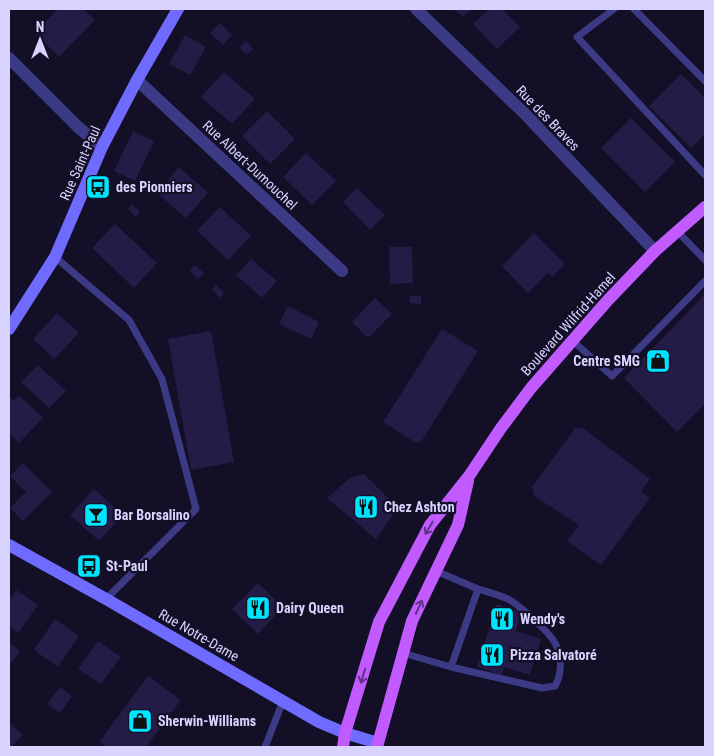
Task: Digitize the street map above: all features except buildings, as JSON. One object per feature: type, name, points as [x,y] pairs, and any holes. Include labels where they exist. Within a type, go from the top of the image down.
[{"type":"main road","name":"Boulevard Wilfrid-Hamel","points":[[343,747],[379,622],[430,525],[469,476],[531,388],[608,300],[655,251],[705,207]]},
{"type":"main road","name":"Boulevard Wilfrid-Hamel","points":[[378,745],[412,621],[458,525],[469,476]]},
{"type":"street","name":"Rue Saint-Paul","points":[[9,329],[55,257],[102,147],[137,80],[178,9]]},
{"type":"street","name":"Rue des Braves","points":[[416,9],[526,115],[655,251]]},
{"type":"street","points":[[9,58],[79,128],[102,147]]},
{"type":"street","name":"Rue Albert-Dumouchel","points":[[137,80],[342,271]]},
{"type":"street","name":"Rue Notre-Dame","points":[[9,545],[319,722],[378,745]]},
{"type":"lane","points":[[614,9],[577,37],[705,175]]},
{"type":"lane","points":[[634,9],[705,81]]},
{"type":"lane","points":[[677,230],[705,260]]},
{"type":"lane","points":[[55,257],[129,320],[162,379],[196,509],[106,599]]},
{"type":"lane","points":[[573,341],[612,376],[705,281]]},
{"type":"lane","points":[[403,653],[451,667],[542,688],[555,686],[559,680],[561,664],[556,643],[527,612],[508,599],[436,572]]},
{"type":"lane","points":[[451,667],[478,589]]},
{"type":"lane","points":[[265,747],[283,701]]},
{"type":"place","name":"des Pionniers","points":[[98,187]]},
{"type":"place","name":"Centre SMG","points":[[658,361]]},
{"type":"place","name":"Chez Ashton","points":[[366,507]]},
{"type":"place","name":"Bar Borsalino","points":[[96,515]]},
{"type":"place","name":"St-Paul","points":[[89,566]]},
{"type":"place","name":"Dairy Queen","points":[[258,608]]},
{"type":"place","name":"Wendy's","points":[[502,619]]},
{"type":"place","name":"Pizza Salvatoré","points":[[492,655]]},
{"type":"place","name":"Sherwin-Williams","points":[[140,721]]}]
